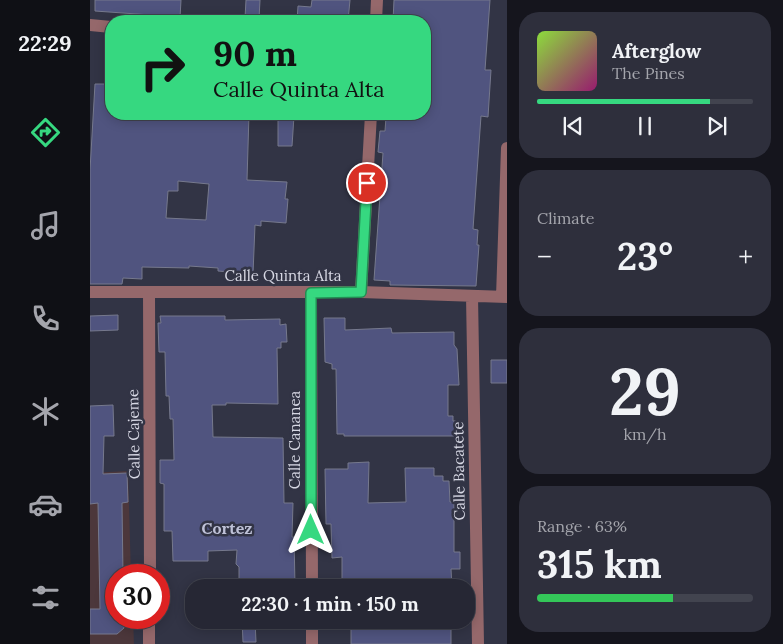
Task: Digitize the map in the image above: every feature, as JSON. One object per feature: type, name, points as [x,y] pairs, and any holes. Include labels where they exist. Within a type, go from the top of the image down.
[{"type":"street","points":[[376,15],[377,0]]},
{"type":"street","points":[[90,25],[105,26]]},
{"type":"street","points":[[361,292],[371,120]]},
{"type":"street","points":[[504,297],[507,148]]},
{"type":"street","name":"Calle Quinta Alta","points":[[90,292],[361,292],[504,297]]},
{"type":"street","name":"Calle Cajeme","points":[[149,292],[150,564]]},
{"type":"street","name":"Calle Cananea","points":[[311,293],[312,579]]},
{"type":"street","name":"Calle Bacatete","points":[[472,296],[478,644]]},
{"type":"street","points":[[149,644],[150,629]]},
{"type":"street","points":[[312,629],[312,644]]},
{"type":"shaded area","points":[[128,471],[131,564],[105,564],[105,629],[133,629],[134,644],[90,644],[90,473]]},
{"type":"building","points":[[95,0],[181,0],[180,15],[95,11]]},
{"type":"building","points":[[246,0],[260,0],[259,15],[245,15]]},
{"type":"building","points":[[312,0],[350,0],[349,15],[297,15],[298,6],[311,7]]},
{"type":"building","points":[[394,0],[490,0],[485,70],[491,70],[488,117],[481,116],[473,229],[478,230],[477,245],[479,245],[476,286],[390,285],[390,281],[374,280],[383,153],[378,152],[380,131],[385,131],[386,120],[431,120],[431,15],[393,15]]},
{"type":"building","points":[[95,84],[105,84],[105,120],[249,120],[247,180],[287,182],[285,199],[288,199],[286,223],[261,221],[261,226],[255,225],[253,274],[218,271],[218,268],[189,266],[189,268],[142,267],[142,279],[123,278],[122,284],[90,284],[90,170]],"holes":[[[178,181],[209,184],[206,220],[166,218],[168,191],[178,191]]]},
{"type":"building","points":[[278,120],[294,120],[292,146],[278,146]]},
{"type":"building","points":[[118,315],[118,330],[90,331],[90,316]]},
{"type":"building","points":[[160,316],[225,316],[225,320],[280,319],[280,325],[286,324],[287,342],[281,342],[281,348],[277,348],[278,404],[226,403],[226,405],[212,405],[213,437],[283,438],[284,503],[293,503],[292,537],[294,537],[295,579],[239,579],[239,567],[236,564],[237,550],[208,551],[208,561],[173,561],[172,531],[164,531],[164,484],[160,483],[160,460],[174,460],[173,419],[170,419],[169,396],[166,396],[165,352],[159,352],[158,323],[161,323]]},
{"type":"building","points":[[324,318],[345,318],[345,330],[391,328],[392,333],[454,332],[459,385],[448,385],[448,416],[453,416],[453,421],[456,421],[456,436],[344,436],[344,434],[337,434],[336,369],[332,369],[332,364],[325,362]]},
{"type":"building","points":[[491,360],[507,360],[507,383],[491,383]]},
{"type":"building","points":[[113,405],[114,436],[104,436],[103,474],[127,473],[128,502],[122,503],[123,564],[105,564],[105,629],[123,629],[117,634],[90,634],[90,609],[100,609],[98,503],[90,504],[90,406]]},
{"type":"building","points":[[369,462],[368,503],[406,502],[405,468],[434,468],[434,476],[443,476],[443,481],[449,481],[450,502],[454,502],[454,552],[460,552],[460,569],[451,569],[452,579],[342,579],[342,557],[332,558],[331,524],[326,524],[325,469],[348,469],[348,463]]},
{"type":"building","points":[[242,629],[255,629],[256,642],[243,642]]},
{"type":"building","points":[[351,629],[451,629],[451,644],[351,644]]},
{"type":"district","name":"Cortez","points":[[227,528]]},
{"type":"route","points":[[311,530],[311,293],[361,292],[367,183]]}]
